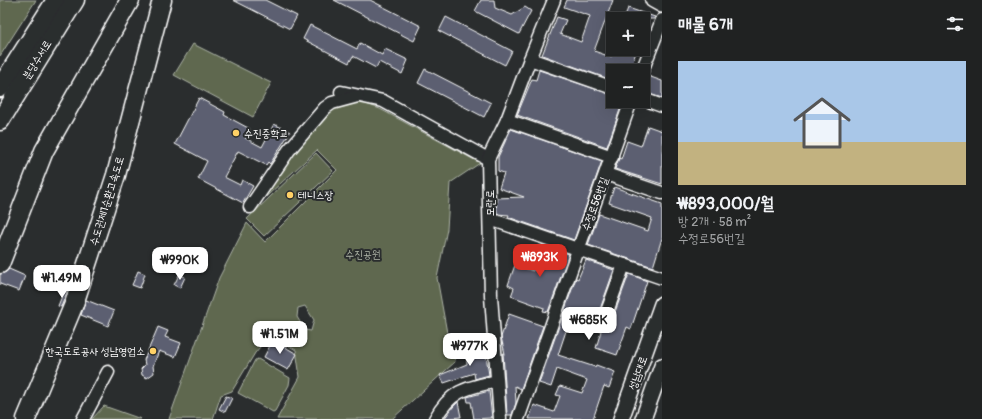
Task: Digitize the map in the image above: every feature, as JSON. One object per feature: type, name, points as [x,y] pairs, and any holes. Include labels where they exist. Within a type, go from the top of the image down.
[{"type":"highway","name":"분당수서로","points":[[0,88],[56,0]]},
{"type":"highway","name":"분당수서로","points":[[0,121],[75,0]]},
{"type":"highway","points":[[0,264],[44,151],[130,0]]},
{"type":"highway","name":"수도권제1순환고속도로","points":[[26,419],[74,304],[116,175],[162,0]]},
{"type":"main road","points":[[653,0],[662,5]]},
{"type":"main road","name":"성남대로","points":[[621,419],[662,304]]},
{"type":"main road","name":"성남대로","points":[[644,419],[662,366]]},
{"type":"street","name":"모란로","points":[[500,419],[492,296],[488,159],[507,120],[554,0]]},
{"type":"street","points":[[645,64],[662,20]]},
{"type":"street","points":[[530,58],[606,85]]},
{"type":"street","points":[[341,92],[383,101],[488,159]]},
{"type":"street","points":[[250,206],[289,150],[325,108],[332,103],[359,96]]},
{"type":"street","points":[[650,102],[662,106]]},
{"type":"street","name":"수정로56번길","points":[[518,419],[629,108]]},
{"type":"street","points":[[507,120],[612,157]]},
{"type":"street","points":[[606,174],[662,193]]},
{"type":"street","points":[[490,219],[662,278]]},
{"type":"street","points":[[605,317],[624,265]]},
{"type":"street","points":[[83,419],[108,372]]},
{"type":"street","points":[[435,419],[445,402],[456,394],[468,388],[497,381]]},
{"type":"green space","points":[[0,0],[36,0],[0,56]]},
{"type":"green space","points":[[193,44],[271,83],[253,117],[174,75]]},
{"type":"green space","name":"수진공원","points":[[358,101],[380,109],[480,163],[450,183],[447,229],[437,278],[449,344],[453,347],[455,362],[392,419],[277,419],[300,377],[296,350],[270,335],[255,353],[232,391],[221,395],[213,419],[169,419],[219,278],[247,223],[265,242],[337,170],[317,150],[257,205],[276,173],[334,107]],"holes":[[[305,306],[314,320],[311,331],[305,330],[297,317],[298,308]]]},
{"type":"green space","name":"테니스장","points":[[316,153],[333,171],[264,236],[247,219]]},
{"type":"green space","points":[[258,359],[290,378],[289,385],[275,411],[273,412],[238,393],[255,360]]},
{"type":"green space","points":[[104,406],[141,419],[92,419]]},
{"type":"building","points":[[233,0],[265,0],[297,16],[290,29]]},
{"type":"building","points":[[334,0],[370,0],[421,26],[414,41]]},
{"type":"building","points":[[481,0],[494,0],[495,8],[512,15],[525,7],[531,11],[519,34],[475,11]]},
{"type":"building","points":[[567,0],[613,0],[609,12],[606,12],[606,19],[594,51],[611,57],[635,56],[632,64],[606,64],[606,78],[542,55],[557,17],[566,20],[560,34],[581,42],[590,16],[564,7]]},
{"type":"building","points":[[628,8],[640,12],[627,12]]},
{"type":"building","points":[[650,15],[655,17],[654,19],[650,19]]},
{"type":"building","points":[[446,17],[512,51],[505,65],[439,31]]},
{"type":"building","points":[[310,25],[357,49],[360,43],[382,55],[385,49],[408,60],[402,74],[379,62],[376,68],[353,56],[349,63],[303,39]]},
{"type":"building","points":[[425,69],[491,103],[484,117],[418,83]]},
{"type":"building","points":[[539,70],[606,93],[606,108],[621,108],[607,147],[517,115],[532,79],[536,80]]},
{"type":"building","points":[[650,77],[662,81],[662,98],[650,94]]},
{"type":"building","points":[[199,98],[225,112],[224,115],[250,129],[245,138],[262,147],[274,124],[290,132],[270,164],[268,162],[266,165],[238,151],[224,177],[240,185],[242,180],[253,186],[243,203],[198,179],[207,161],[175,144]]},
{"type":"building","points":[[648,126],[662,131],[662,184],[615,169],[619,158],[621,159],[627,141],[641,146]]},
{"type":"building","points":[[511,129],[602,161],[574,240],[508,217],[509,215],[497,214],[496,198],[524,197],[499,188],[504,173],[498,171],[498,157]]},
{"type":"building","points":[[614,187],[662,204],[662,238],[653,267],[588,245],[599,214],[648,231],[652,218],[609,203]]},
{"type":"building","points":[[542,245],[569,254],[548,312],[543,311],[544,308],[511,296],[514,288],[508,285],[515,265],[533,271]]},
{"type":"building","points":[[586,260],[614,270],[598,315],[599,321],[603,324],[607,324],[612,320],[629,274],[647,281],[631,329],[627,327],[617,355],[596,348],[601,331],[581,324],[580,328],[568,325],[558,355],[595,367],[596,365],[615,372],[609,388],[604,386],[593,419],[529,419],[534,405],[554,412],[560,396],[556,395],[560,386],[582,393],[587,380],[557,369],[551,387],[539,383],[576,278],[578,279]]},
{"type":"building","points":[[9,269],[25,276],[19,291],[0,284],[0,274]]},
{"type":"building","points":[[138,271],[145,274],[140,288],[132,285]]},
{"type":"building","points":[[179,275],[185,277],[180,288],[174,285]]},
{"type":"building","points":[[64,291],[67,292],[61,307],[58,306]]},
{"type":"building","points":[[86,300],[114,311],[108,326],[81,315]]},
{"type":"building","points":[[509,314],[543,326],[521,389],[515,386],[516,403],[512,415],[507,415],[503,353],[505,354],[501,337]]},
{"type":"building","name":"한국도로공사 성남영업소","points":[[158,327],[168,331],[165,337],[181,343],[175,357],[159,351],[153,366],[154,373],[147,378],[142,375],[141,369],[145,365],[144,360]]},
{"type":"building","points":[[273,340],[297,354],[288,370],[264,357]]},
{"type":"building","points":[[485,349],[489,375],[475,379],[474,373],[444,383],[440,375],[467,364],[466,351]]},
{"type":"building","points":[[489,391],[492,418],[474,419],[471,402],[468,402],[467,397]]},
{"type":"building","points":[[226,396],[232,398],[225,412],[219,409]]},
{"type":"building","points":[[458,402],[461,417],[444,419],[453,407]]},
{"type":"place","name":"수진중학교","points":[[236,133]]},
{"type":"place","name":"테니스장","points":[[290,195]]},
{"type":"place","name":"한국도로공사 성남영업소","points":[[153,351]]}]
